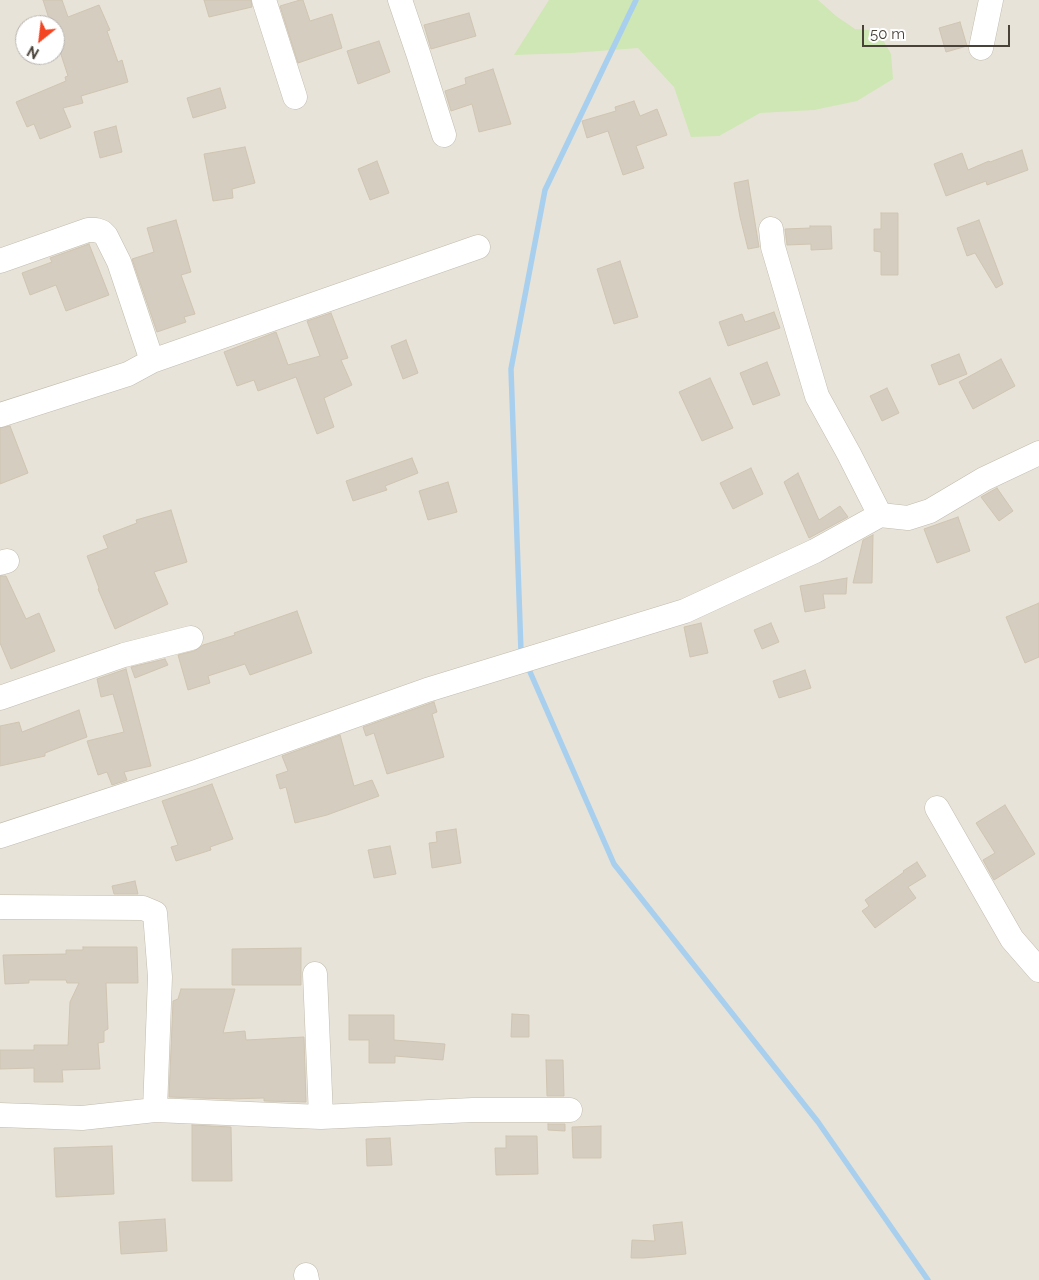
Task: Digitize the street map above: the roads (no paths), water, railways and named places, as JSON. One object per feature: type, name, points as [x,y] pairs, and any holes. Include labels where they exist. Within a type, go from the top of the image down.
[{"type":"street","points":[[264,0],[295,97]]},
{"type":"street","points":[[400,0],[444,136]]},
{"type":"street","points":[[981,48],[991,0]]},
{"type":"street","points":[[772,229],[773,247],[817,396],[880,515]]},
{"type":"street","points":[[0,261],[88,230],[102,232],[106,236],[119,262],[152,361]]},
{"type":"street","points":[[0,414],[128,374],[152,361],[478,247]]},
{"type":"street","points":[[0,836],[193,773],[427,690],[684,611],[815,551],[880,515],[908,518],[930,511],[984,479],[1039,453]]},
{"type":"street","points":[[0,698],[124,655],[191,638]]},
{"type":"street","points":[[937,808],[1012,939],[1039,970]]},
{"type":"street","points":[[0,907],[143,908],[155,913],[160,977],[155,1110]]},
{"type":"street","points":[[315,974],[321,1117]]},
{"type":"street","points":[[0,1115],[82,1118],[155,1110],[321,1117],[473,1110],[570,1110]]},
{"type":"waterway","points":[[523,656],[521,652],[511,369],[545,190],[636,0]]},
{"type":"waterway","points":[[527,665],[614,864],[818,1122],[928,1280]]}]
